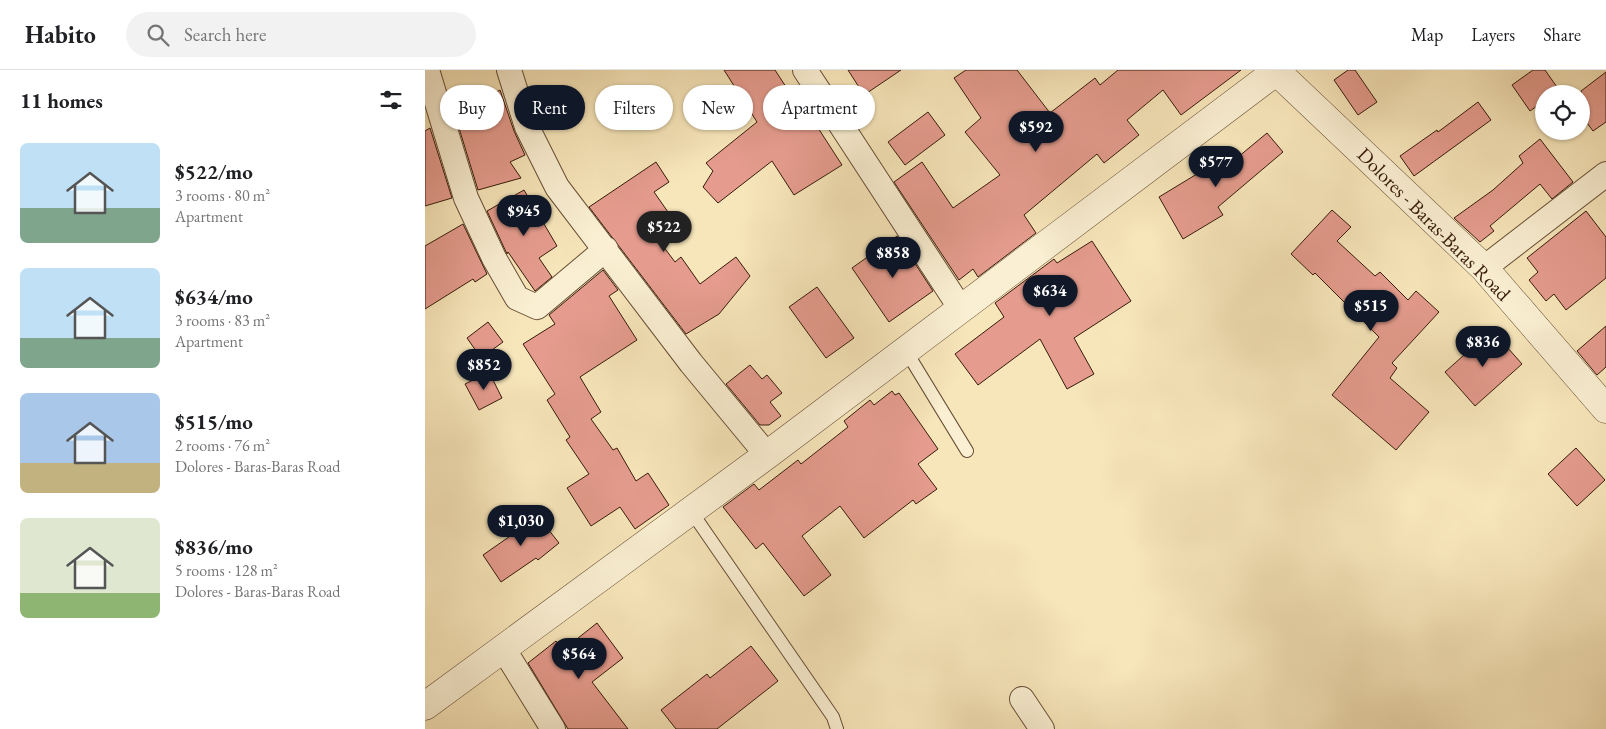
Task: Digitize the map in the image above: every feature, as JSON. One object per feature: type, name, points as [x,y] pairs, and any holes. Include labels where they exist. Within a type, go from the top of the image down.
[{"type":"street","points":[[427,70],[466,198],[494,258],[517,298],[537,307],[606,249]]},
{"type":"street","points":[[509,70],[527,127],[557,187],[691,362],[767,455]]},
{"type":"street","points":[[805,70],[961,309]]},
{"type":"street","points":[[425,706],[767,455],[1276,70]]},
{"type":"street","name":"Dolores - Baras-Baras Road","points":[[1276,70],[1484,268],[1606,409]]},
{"type":"street","points":[[1484,268],[1606,174]]},
{"type":"street","points":[[503,648],[553,729]]},
{"type":"street","points":[[1022,699],[1042,729]]},
{"type":"lane","points":[[906,351],[967,451]]},
{"type":"lane","points":[[691,511],[833,717],[837,729]]},
{"type":"building","points":[[724,70],[775,70],[785,85],[763,85],[763,130],[819,130],[842,165],[794,195],[772,161],[718,203],[703,187],[713,171],[706,163],[747,130],[753,130],[753,125],[757,122],[753,116],[753,85],[734,85]]},
{"type":"building","points":[[848,70],[901,70],[875,88],[875,85],[858,85]]},
{"type":"building","points":[[966,70],[1017,70],[1050,113],[1095,78],[1100,85],[1118,70],[1241,70],[1181,115],[1163,90],[1127,120],[1139,135],[1104,163],[1097,154],[1024,215],[1036,233],[978,277],[973,269],[959,280],[894,182],[922,162],[953,208],[1000,175],[965,132],[981,118],[954,78]]},
{"type":"building","points":[[1348,70],[1355,70],[1377,102],[1358,115],[1334,80]]},
{"type":"building","points":[[1533,70],[1545,70],[1556,85],[1535,85],[1535,107],[1530,111],[1512,85]]},
{"type":"building","points":[[1606,72],[1606,122],[1593,131],[1590,127],[1589,85]]},
{"type":"building","points":[[504,102],[525,155],[510,162],[521,178],[478,190],[460,130],[504,130]]},
{"type":"building","points":[[1478,102],[1491,120],[1414,176],[1400,156],[1437,130],[1438,132]]},
{"type":"building","points":[[928,112],[945,135],[905,165],[888,142]]},
{"type":"building","points":[[430,128],[452,198],[425,206],[425,131]]},
{"type":"building","points":[[1267,133],[1283,152],[1218,207],[1223,215],[1183,239],[1159,197],[1215,163],[1220,172]]},
{"type":"building","points":[[1541,140],[1573,182],[1552,199],[1540,184],[1490,226],[1494,231],[1480,242],[1454,218],[1493,190],[1523,163],[1519,156]]},
{"type":"building","points":[[656,162],[669,182],[654,192],[668,212],[648,226],[675,262],[681,257],[700,284],[736,257],[750,276],[719,314],[686,334],[589,207]]},
{"type":"building","points":[[524,190],[557,246],[539,258],[552,277],[535,291],[508,252],[507,254],[487,211]]},
{"type":"building","points":[[1332,210],[1351,227],[1337,241],[1375,276],[1380,272],[1408,300],[1416,291],[1439,312],[1392,363],[1397,368],[1390,378],[1429,412],[1396,450],[1332,395],[1379,337],[1315,273],[1313,275],[1291,254]]},
{"type":"building","points":[[1586,211],[1606,237],[1606,278],[1566,310],[1554,294],[1546,301],[1529,280],[1538,272],[1527,258]]},
{"type":"building","points":[[463,224],[487,274],[475,282],[473,279],[425,309],[425,246]]},
{"type":"building","points":[[897,236],[933,291],[889,322],[852,268]]},
{"type":"building","points":[[1092,241],[1131,301],[1074,338],[1094,374],[1067,389],[1040,339],[978,385],[955,354],[1004,317],[995,303],[1054,259],[1057,263]]},
{"type":"building","points":[[603,270],[618,290],[609,296],[637,340],[580,377],[601,412],[591,419],[613,450],[617,448],[636,481],[648,473],[669,505],[635,529],[620,507],[591,526],[567,488],[589,474],[566,440],[570,437],[547,400],[555,394],[523,344],[555,324],[549,315]]},
{"type":"building","points":[[817,287],[854,338],[826,358],[789,307]]},
{"type":"building","points":[[488,322],[503,342],[481,358],[467,338]]},
{"type":"building","points":[[1606,326],[1606,367],[1597,375],[1577,351]]},
{"type":"building","points":[[1492,330],[1522,364],[1475,406],[1445,372]]},
{"type":"building","points":[[750,365],[762,379],[767,375],[782,393],[770,402],[781,416],[769,425],[760,425],[726,384]]},
{"type":"building","points":[[489,372],[502,398],[479,410],[465,384]]},
{"type":"building","points":[[892,391],[895,395],[899,393],[938,449],[918,464],[937,489],[916,504],[913,500],[864,538],[840,506],[802,536],[831,575],[804,596],[763,543],[756,549],[723,507],[754,484],[759,490],[798,460],[801,464],[848,427],[844,421],[870,400],[874,405]]},
{"type":"building","points":[[1576,448],[1605,480],[1577,506],[1548,474]]},
{"type":"building","points":[[533,510],[559,543],[538,560],[536,558],[501,582],[483,555],[516,532],[511,527]]},
{"type":"building","points":[[597,623],[623,658],[592,682],[628,729],[568,729],[528,663],[556,641],[563,650]]},
{"type":"building","points":[[751,646],[778,681],[717,729],[676,729],[661,710],[707,674],[710,678]]}]
